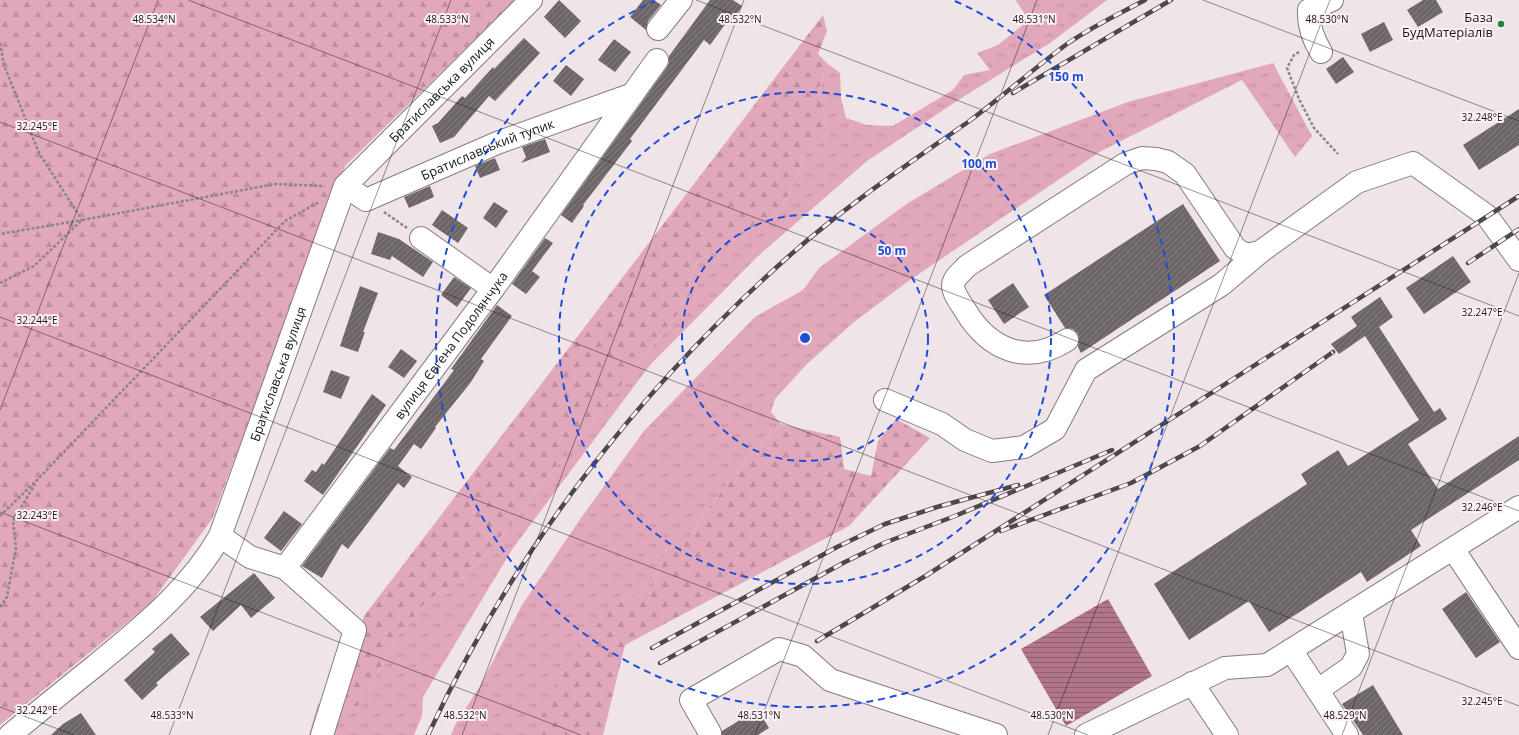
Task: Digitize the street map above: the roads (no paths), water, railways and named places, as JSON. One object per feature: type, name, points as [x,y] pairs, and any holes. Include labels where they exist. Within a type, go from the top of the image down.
[{"type":"street","name":"Братиславська вулиця","points":[[10,735],[134,634],[171,600],[208,557],[220,536],[345,186],[531,0]]},
{"type":"street","points":[[658,29],[681,0]]},
{"type":"street","points":[[1318,48],[1308,20],[1309,10],[1332,0]]},
{"type":"street","name":"вулиця Євгена Подолянчука","points":[[285,568],[492,288],[657,60]]},
{"type":"street","name":"Братиславський тупик","points":[[345,186],[366,200],[497,143],[633,94]]},
{"type":"street","points":[[1067,340],[1054,349],[1035,354],[1007,350],[985,335],[969,317],[956,295],[953,286],[956,277],[967,266],[1125,164],[1142,158],[1168,162],[1185,174],[1235,248],[1246,255],[1260,252]]},
{"type":"street","points":[[885,400],[942,424],[965,440],[992,451],[1024,447],[1055,429],[1086,370],[1221,285],[1260,252],[1357,182],[1413,163],[1487,216],[1519,260]]},
{"type":"street","points":[[421,238],[492,288]]},
{"type":"street","points":[[1086,735],[1224,668],[1267,665],[1519,507]]},
{"type":"street","points":[[220,536],[250,557],[285,568],[355,630],[322,735]]},
{"type":"street","points":[[1453,549],[1519,648]]},
{"type":"street","points":[[1318,690],[1351,667],[1358,654],[1351,613]]},
{"type":"street","points":[[710,733],[691,700],[779,649],[803,656],[830,680],[996,735]]},
{"type":"street","points":[[1291,650],[1347,735]]},
{"type":"street","points":[[1192,683],[1227,735]]},
{"type":"railway","points":[[428,735],[462,667],[499,602],[540,538],[584,477],[631,418],[680,362],[733,308],[788,257],[831,221],[876,187],[968,122],[1067,44],[1095,26],[1145,0]]},
{"type":"railway","points":[[1013,93],[1171,0]]},
{"type":"railway","points":[[817,641],[927,575],[1519,196]]},
{"type":"railway","points":[[1468,263],[1519,229]]},
{"type":"railway","points":[[1001,531],[1131,483],[1200,446],[1333,352]]},
{"type":"railway","points":[[660,663],[845,562],[884,543],[955,516],[1112,450]]},
{"type":"railway","points":[[652,648],[837,547],[885,524],[937,507],[1018,485]]},
{"type":"place","name":"База БудМатеріалів","points":[[1501,24]]}]
